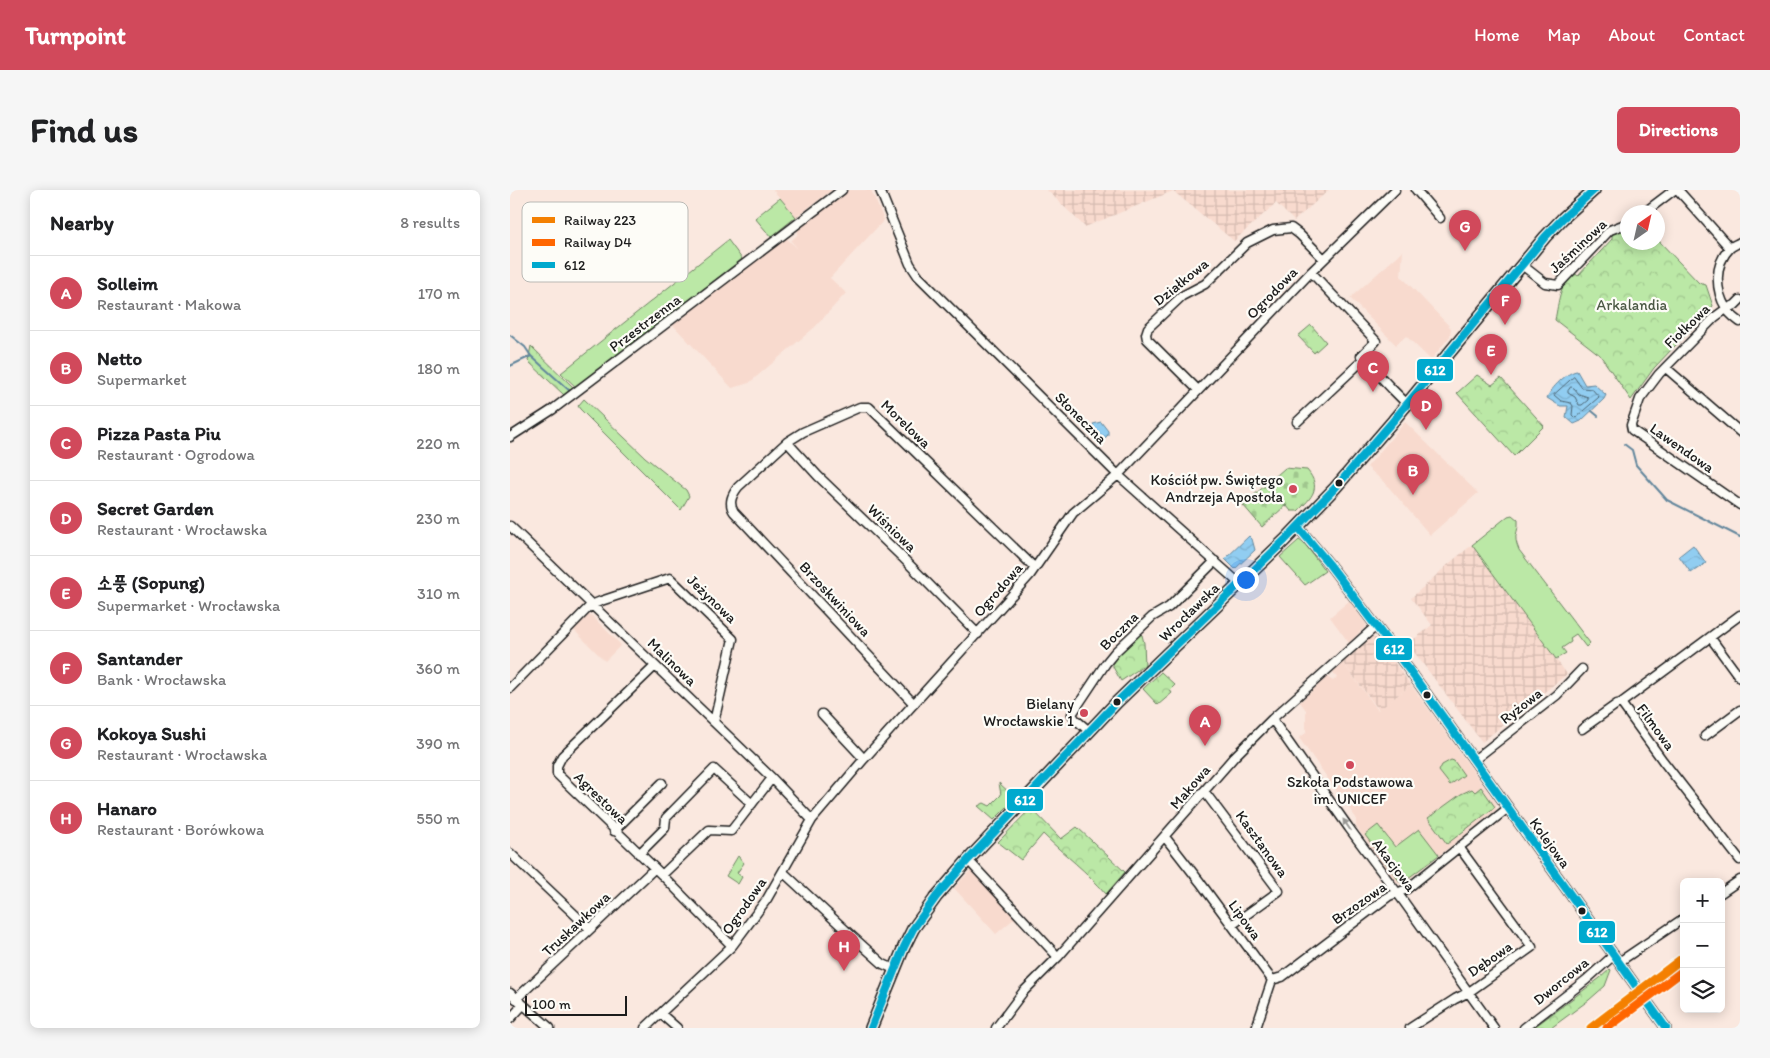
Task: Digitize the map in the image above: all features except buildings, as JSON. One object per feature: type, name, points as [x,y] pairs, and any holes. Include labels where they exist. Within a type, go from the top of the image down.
[{"type":"main road","name":"Wrocławska","points":[[871,1028],[894,969],[910,935],[926,910],[968,860],[1123,696],[1240,584],[1334,489],[1408,404],[1522,265],[1563,218],[1594,190]]},
{"type":"street","name":"Przestrzenna","points":[[510,437],[560,404],[842,190]]},
{"type":"street","name":"Słoneczna","points":[[880,190],[910,264],[918,276],[1118,475],[1240,584]]},
{"type":"street","name":"Ogrodowa","points":[[645,1028],[732,946],[752,922],[812,820],[1035,568],[1073,513],[1118,475],[1311,272],[1395,190]]},
{"type":"street","points":[[1416,190],[1440,218]]},
{"type":"street","points":[[1655,205],[1676,190],[1730,248],[1740,242]]},
{"type":"street","name":"Jaśminowa","points":[[1522,265],[1545,284],[1558,284],[1610,230],[1620,226]]},
{"type":"street","name":"Działkowa","points":[[1198,390],[1147,339],[1148,328],[1182,296],[1199,289],[1205,284],[1247,243],[1273,230],[1291,228],[1324,259]]},
{"type":"street","name":"Fiołkowa","points":[[1632,430],[1631,424],[1640,399],[1666,368],[1715,317],[1726,309],[1717,284],[1717,275],[1722,261],[1730,248]]},
{"type":"street","points":[[1311,272],[1376,341],[1361,356],[1408,404]]},
{"type":"street","points":[[1740,300],[1736,305],[1726,309],[1740,322]]},
{"type":"street","points":[[1297,422],[1364,359]]},
{"type":"street","points":[[1666,368],[1740,432]]},
{"type":"street","name":"Morelowa","points":[[734,512],[731,507],[734,492],[787,442],[803,432],[860,407],[869,407],[1035,568]]},
{"type":"street","name":"Lawendowa","points":[[1632,430],[1740,505]]},
{"type":"street","name":"Wiśniowa","points":[[787,442],[818,476],[902,556],[978,634]]},
{"type":"street","name":"Brzoskwiniowa","points":[[734,512],[914,704]]},
{"type":"street","name":"Malinowa","points":[[510,526],[772,778],[812,820]]},
{"type":"street","name":"Kolejowa","points":[[1298,527],[1376,626],[1666,1028]]},
{"type":"street","name":"Boczna","points":[[1089,731],[1072,714],[1106,663],[1152,617],[1169,607],[1215,562]]},
{"type":"street","name":"Jeżynowa","points":[[591,605],[670,578],[734,639],[714,722]]},
{"type":"street","points":[[510,688],[591,605]]},
{"type":"street","name":"Filmowa","points":[[1740,615],[1621,703],[1663,761],[1740,860]]},
{"type":"street","name":"Makowa","points":[[998,1027],[1023,992],[1058,957],[1234,757],[1272,719],[1376,626]]},
{"type":"street","points":[[1710,637],[1740,678]]},
{"type":"street","name":"Agrestowa","points":[[655,666],[562,756],[557,766],[557,774],[614,831],[655,868],[732,946]]},
{"type":"street","name":"Ryżowa","points":[[1474,760],[1556,695],[1582,669]]},
{"type":"street","points":[[1582,729],[1621,703]]},
{"type":"street","points":[[1705,736],[1740,710]]},
{"type":"street","points":[[822,714],[864,759]]},
{"type":"street","name":"Akacjowa","points":[[1272,719],[1494,1028]]},
{"type":"street","points":[[639,854],[665,828],[666,818],[714,770],[752,804]]},
{"type":"street","points":[[662,875],[709,830],[731,831],[772,778]]},
{"type":"street","points":[[614,831],[662,783]]},
{"type":"street","name":"Kasztanowa","points":[[1204,791],[1279,891],[1232,925]]},
{"type":"street","name":"Brzozowa","points":[[1272,980],[1282,977],[1389,896],[1407,889],[1508,808]]},
{"type":"street","name":"Lipowa","points":[[1164,837],[1272,980]]},
{"type":"street","name":"Dębowa","points":[[1410,1028],[1454,999],[1469,992],[1532,947],[1459,847]]},
{"type":"street","points":[[510,853],[590,929]]},
{"type":"street","points":[[968,860],[1058,957]]},
{"type":"street","name":"Truskawkowa","points":[[516,999],[655,868]]},
{"type":"street","points":[[783,872],[883,964],[894,969]]},
{"type":"street","points":[[1725,890],[1740,880]]},
{"type":"street","name":"Dworcowa","points":[[1524,1028],[1616,958],[1680,920]]},
{"type":"street","points":[[1256,1028],[1272,980]]},
{"type":"street","points":[[510,993],[550,1028]]},
{"type":"street","points":[[510,1019],[524,1004]]},
{"type":"street","points":[[661,1014],[677,1028]]},
{"type":"shaded area","points":[[773,190],[832,190],[796,217]]},
{"type":"shaded area","points":[[849,190],[871,190],[884,220],[830,278],[846,293],[815,327],[749,383],[732,388],[673,325],[786,238],[798,249],[791,241],[798,234],[798,227]]},
{"type":"shaded area","points":[[1047,190],[1329,190],[1294,221],[1276,203],[1234,241],[1173,191],[1085,227]]},
{"type":"shaded area","points":[[1403,251],[1401,276],[1451,328],[1450,336],[1431,360],[1406,336],[1396,345],[1350,298]]},
{"type":"shaded area","points":[[1405,422],[1478,493],[1430,535],[1386,484],[1367,467]]},
{"type":"shaded area","points":[[1472,545],[1567,674],[1482,742],[1408,644],[1432,625],[1411,598]]},
{"type":"shaded area","points":[[1349,601],[1367,625],[1349,643],[1330,617]]},
{"type":"shaded area","points":[[586,615],[591,615],[621,645],[605,661],[573,629]]},
{"type":"shaded area","points":[[1370,638],[1376,638],[1411,685],[1379,710],[1343,663]]},
{"type":"shaded area","points":[[1343,663],[1378,710],[1411,685],[1496,803],[1496,810],[1403,884],[1395,882],[1356,826],[1356,818],[1299,738],[1306,733],[1306,710],[1300,702],[1327,677],[1333,681],[1337,678],[1333,672]]},
{"type":"shaded area","points":[[970,871],[973,871],[1016,917],[996,934],[954,888]]},
{"type":"green space","points":[[780,198],[796,217],[771,237],[755,218]]},
{"type":"green space","name":"Arkalandia","points":[[1620,229],[1620,250],[1665,250],[1665,247],[1699,283],[1706,285],[1713,306],[1654,368],[1631,400],[1600,355],[1555,320],[1560,294],[1568,277],[1573,272],[1578,276],[1612,239],[1612,232]]},
{"type":"green space","points":[[728,240],[742,259],[577,388],[561,373],[675,282],[688,282],[688,272]]},
{"type":"green space","points":[[1311,325],[1326,342],[1314,353],[1298,336]]},
{"type":"green space","points":[[531,346],[575,389],[564,395],[528,361]]},
{"type":"green space","points":[[1477,375],[1492,385],[1501,378],[1544,426],[1514,456],[1457,393]]},
{"type":"green space","points":[[584,399],[645,457],[686,490],[689,496],[681,510],[580,409],[578,406]]},
{"type":"green space","points":[[1285,468],[1307,470],[1314,482],[1313,492],[1311,497],[1298,511],[1291,511],[1286,505],[1262,527],[1243,505]]},
{"type":"green space","points":[[1512,515],[1518,520],[1516,537],[1519,550],[1590,643],[1586,647],[1576,634],[1570,638],[1571,642],[1562,648],[1566,653],[1556,659],[1472,545],[1508,516]]},
{"type":"green space","points":[[1299,540],[1305,544],[1325,571],[1305,585],[1280,557]]},
{"type":"green space","points":[[1133,630],[1142,635],[1145,665],[1121,681],[1113,667],[1113,648]]},
{"type":"green space","points":[[1161,672],[1175,685],[1170,690],[1172,693],[1158,705],[1143,689]]},
{"type":"green space","points":[[1451,760],[1454,761],[1464,775],[1450,785],[1439,771],[1442,765]]},
{"type":"green space","points":[[999,783],[1011,794],[1014,800],[994,820],[978,806],[984,803],[990,806],[1001,795]]},
{"type":"green space","points":[[1481,787],[1495,807],[1447,844],[1428,818],[1461,794],[1472,789],[1475,792]]},
{"type":"green space","points":[[1031,808],[1061,839],[1077,827],[1125,872],[1106,894],[1043,834],[1021,860],[998,842]]},
{"type":"green space","points":[[1378,825],[1395,847],[1419,829],[1439,855],[1403,882],[1400,882],[1365,835]]},
{"type":"green space","points":[[738,856],[744,863],[737,873],[742,877],[738,884],[726,876]]},
{"type":"green space","points":[[1610,969],[1605,986],[1589,1000],[1551,1028],[1533,1028],[1600,978]]},
{"type":"water","points":[[1577,371],[1585,385],[1594,384],[1606,395],[1581,421],[1574,424],[1566,417],[1568,406],[1560,406],[1547,398],[1560,381]]},
{"type":"water","points":[[1101,422],[1108,431],[1108,435],[1103,440],[1093,427],[1093,424]]},
{"type":"water","points":[[1249,536],[1252,539],[1255,550],[1235,569],[1225,559]]},
{"type":"water","points":[[1693,545],[1706,563],[1691,573],[1679,556]]},
{"type":"waterway","points":[[510,335],[525,347],[531,356]]},
{"type":"waterway","points":[[510,366],[531,356],[571,392]]},
{"type":"waterway","points":[[1592,411],[1598,416]]},
{"type":"waterway","points":[[1624,444],[1632,450],[1636,465],[1667,500],[1740,537]]},
{"type":"rail line","name":"223","points":[[1591,1028],[1680,960]]},
{"type":"rail line","name":"D4","points":[[1607,1028],[1680,973]]},
{"type":"transit line","name":"612","points":[[871,1028],[904,947],[913,929],[936,897],[968,860],[1117,702],[1285,540],[1335,488],[1545,237],[1594,190]]},
{"type":"transit line","name":"612","points":[[1298,527],[1329,564],[1410,671],[1666,1028]]},
{"type":"place","name":"Kokoya Sushi","points":[[1465,251]]},
{"type":"place","name":"Santander","points":[[1505,325]]},
{"type":"place","name":"소풍 (Sopung)","points":[[1491,375]]},
{"type":"place","name":"Pizza Pasta Piu","points":[[1373,392]]},
{"type":"place","name":"Secret Garden","points":[[1426,430]]},
{"type":"place","name":"Kościół pw. Świętego Andrzeja Apostoła","points":[[1293,489]]},
{"type":"place","name":"Netto","points":[[1413,495]]},
{"type":"place","name":"Bielany Wrocławskie 1","points":[[1084,713]]},
{"type":"place","name":"Solleim","points":[[1205,746]]},
{"type":"place","name":"Szkoła Podstawowa im. UNICEF","points":[[1350,765]]},
{"type":"place","name":"Hanaro","points":[[844,971]]}]
